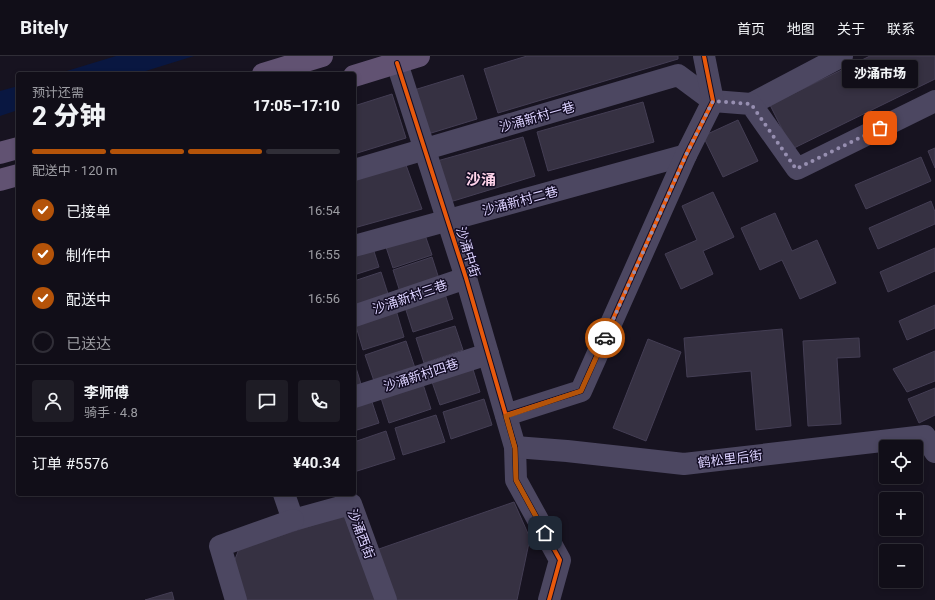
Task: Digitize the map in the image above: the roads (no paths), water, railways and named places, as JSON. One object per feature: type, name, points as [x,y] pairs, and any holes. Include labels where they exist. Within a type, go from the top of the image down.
[{"type":"main road","points":[[269,72],[322,56]]},
{"type":"main road","points":[[356,75],[419,56]]},
{"type":"main road","points":[[0,154],[16,149]]},
{"type":"main road","points":[[0,180],[16,176]]},
{"type":"street","points":[[506,416],[581,391],[686,155],[713,101],[704,56]]},
{"type":"street","points":[[713,101],[751,104],[842,56]]},
{"type":"street","name":"沙涌中街","points":[[397,63],[466,278],[506,416],[515,448],[516,480],[560,560],[549,600]]},
{"type":"street","name":"沙涌新村一巷","points":[[356,169],[678,75],[713,101]]},
{"type":"street","points":[[751,104],[796,169],[935,101]]},
{"type":"street","name":"沙涌新村二巷","points":[[356,245],[686,155]]},
{"type":"street","name":"沙涌新村三巷","points":[[356,315],[466,278]]},
{"type":"street","name":"沙涌新村四巷","points":[[356,396],[488,354]]},
{"type":"street","name":"鹤松里后街","points":[[515,448],[567,451],[684,464],[925,436],[935,452]]},
{"type":"street","points":[[236,600],[220,546],[293,520],[285,496]]},
{"type":"street","name":"沙涌西街","points":[[293,520],[351,504],[386,600]]},
{"type":"water","points":[[116,56],[194,56],[142,72],[64,72]]},
{"type":"water","points":[[16,87],[16,111],[0,116],[0,91]]},
{"type":"place","name":"沙涌市场","points":[[880,128]]},
{"type":"district","name":"沙涌","points":[[481,180]]}]
